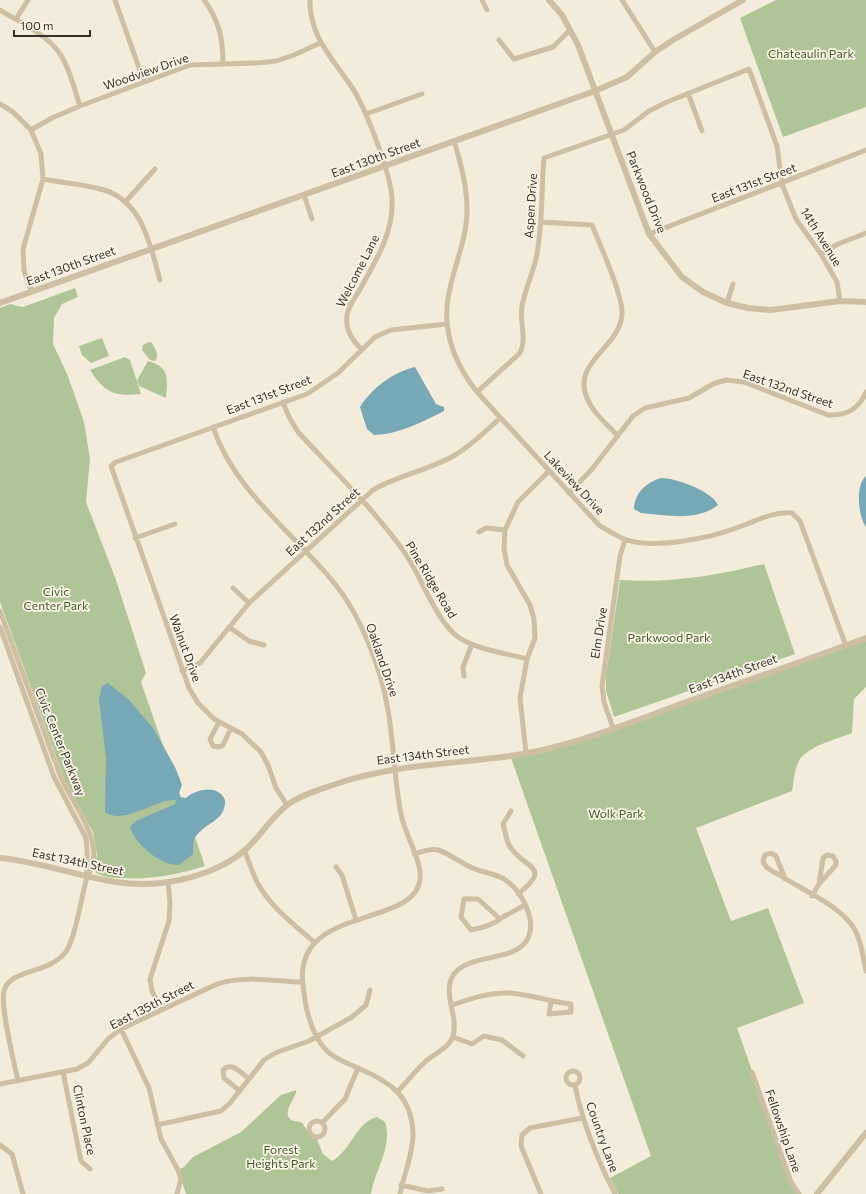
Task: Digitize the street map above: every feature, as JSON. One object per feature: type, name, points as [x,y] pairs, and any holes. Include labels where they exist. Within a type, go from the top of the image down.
[{"type":"street","points":[[16,19],[28,0]]},
{"type":"street","points":[[115,0],[144,82]]},
{"type":"street","points":[[204,0],[218,23],[223,39],[223,64]]},
{"type":"street","name":"Welcome Lane","points":[[310,0],[310,10],[320,43],[351,86],[366,114],[384,166],[392,198],[390,227],[383,247],[347,314],[347,329],[352,340],[362,350]]},
{"type":"street","points":[[482,0],[487,10]]},
{"type":"street","name":"Parkwood Drive","points":[[549,0],[562,15],[578,45],[649,234],[682,277],[703,292],[727,303],[748,308],[771,310],[840,301],[866,302]]},
{"type":"street","points":[[622,0],[655,52]]},
{"type":"street","name":"East 130th Street","points":[[0,303],[595,91],[627,77],[655,52],[673,40],[744,0]]},
{"type":"street","points":[[0,10],[44,38],[58,51],[66,66],[80,106]]},
{"type":"street","points":[[499,40],[514,59],[553,47],[570,30]]},
{"type":"street","name":"Woodview Drive","points":[[31,130],[52,118],[80,106],[190,65],[276,61],[294,56],[320,43]]},
{"type":"street","name":"Aspen Drive","points":[[477,392],[523,348],[522,308],[536,259],[541,222],[541,192],[544,158],[624,130],[649,111],[667,102],[749,69]]},
{"type":"street","name":"14th Avenue","points":[[749,69],[777,146],[782,184],[796,219],[821,254],[837,282],[840,301]]},
{"type":"street","points":[[366,114],[422,94]]},
{"type":"street","points":[[688,94],[702,131]]},
{"type":"street","points":[[0,104],[13,112],[31,130],[42,154],[43,179],[23,249],[24,271],[32,292]]},
{"type":"street","name":"Lakeview Drive","points":[[454,142],[464,176],[467,211],[463,242],[448,294],[447,324],[450,342],[456,361],[465,377],[500,418],[600,526],[625,540],[650,544],[698,539],[725,532],[781,512],[792,513],[800,521],[846,646]]},
{"type":"street","name":"East 131st Street","points":[[649,234],[782,184],[866,150]]},
{"type":"street","points":[[126,201],[155,168]]},
{"type":"street","points":[[43,179],[104,190],[126,201],[139,217],[151,249],[160,280]]},
{"type":"street","points":[[304,195],[312,219]]},
{"type":"street","points":[[541,222],[592,225],[620,298],[622,313],[619,328],[613,338],[590,364],[586,373],[584,384],[590,405],[618,436]]},
{"type":"street","points":[[821,254],[838,244],[866,234]]},
{"type":"street","points":[[727,303],[733,284]]},
{"type":"street","points":[[342,301],[351,305]]},
{"type":"street","name":"East 131st Street","points":[[111,466],[116,462],[307,394],[324,384],[375,337],[391,330],[447,324]]},
{"type":"street","name":"East 132nd Street","points":[[568,493],[592,469],[633,416],[645,408],[689,398],[712,384],[726,380],[744,382],[828,414],[838,416],[848,413],[857,407],[866,392]]},
{"type":"street","name":"Pine Ridge Road","points":[[283,402],[289,418],[298,432],[405,553],[444,624],[458,637],[472,644],[527,659]]},
{"type":"street","name":"East 132nd Street","points":[[182,671],[200,663],[249,603],[360,501],[386,483],[434,465],[455,455],[474,442],[500,418]]},
{"type":"street","name":"Oakland Drive","points":[[213,427],[219,447],[246,486],[335,584],[354,610],[383,686],[389,712],[395,770],[403,822],[420,871],[419,886],[415,895],[400,905],[329,931],[315,943],[304,963],[302,982],[309,1013],[317,1037],[326,1050],[340,1061],[382,1079],[398,1091],[410,1112],[413,1137],[400,1194]]},
{"type":"street","name":"Walnut Drive","points":[[111,466],[188,688],[198,703],[219,722],[252,742],[261,752],[268,765],[276,788],[288,805]]},
{"type":"street","points":[[526,753],[520,698],[527,659],[535,638],[534,619],[530,604],[507,565],[504,548],[505,530],[518,502],[549,471]]},
{"type":"street","points":[[135,538],[175,524]]},
{"type":"street","points":[[479,532],[486,528],[505,530]]},
{"type":"street","name":"Elm Drive","points":[[613,728],[604,702],[602,686],[620,556],[625,540]]},
{"type":"street","points":[[233,588],[249,603]]},
{"type":"street","name":"Civic Center Parkway","points":[[0,611],[62,781],[91,836],[93,860],[87,877]]},
{"type":"street","name":"Civic Center Parkway","points":[[0,627],[54,777],[86,838],[88,850],[87,877]]},
{"type":"street","points":[[229,627],[249,641],[264,645]]},
{"type":"street","name":"East 134th Street","points":[[0,858],[25,862],[87,877],[135,885],[168,882],[207,871],[228,862],[244,850],[273,818],[288,805],[309,793],[355,778],[395,770],[554,748],[866,638]]},
{"type":"street","points":[[464,676],[463,667],[472,644]]},
{"type":"street","points":[[219,722],[210,739],[213,746],[219,747],[222,745],[231,728]]},
{"type":"street","points":[[511,811],[503,824],[509,845],[525,862],[530,864],[535,872],[535,878],[532,884],[518,894]]},
{"type":"street","points":[[244,850],[257,882],[269,900],[283,915],[315,943]]},
{"type":"street","points":[[398,1091],[425,1062],[448,1044],[453,1037],[455,1024],[449,989],[455,973],[467,964],[517,950],[526,940],[531,927],[530,918],[525,905],[518,894],[504,879],[470,869],[438,850],[428,850],[414,854]]},
{"type":"street","points":[[785,879],[776,856],[771,854],[765,855],[763,859],[765,865],[785,879],[812,896],[838,910],[847,919],[855,930],[861,946],[866,971]]},
{"type":"street","points":[[812,896],[819,884],[836,865],[836,861],[833,856],[827,855],[822,860],[819,884]]},
{"type":"street","points":[[336,867],[342,874],[356,920]]},
{"type":"street","points":[[18,1081],[2,1004],[2,991],[15,977],[53,963],[65,953],[70,943],[87,877]]},
{"type":"street","points":[[161,1010],[152,991],[150,979],[169,921],[170,903],[168,882]]},
{"type":"street","points":[[500,919],[478,899],[464,899],[460,917],[471,930],[494,924],[525,905]]},
{"type":"street","name":"East 135th Street","points":[[0,1084],[77,1069],[88,1063],[108,1039],[121,1030],[161,1010],[229,980],[242,979],[302,982]]},
{"type":"street","points":[[157,1126],[221,1111],[240,1091],[260,1064],[270,1056],[317,1037],[362,1010],[366,1005],[370,990]]},
{"type":"street","points":[[452,1005],[481,995],[510,993],[551,1002]]},
{"type":"street","points":[[121,1030],[149,1088],[161,1140],[178,1170],[181,1179],[177,1194]]},
{"type":"street","points":[[453,1037],[472,1044],[484,1036],[502,1040],[523,1056]]},
{"type":"street","points":[[240,1091],[224,1078],[223,1070],[228,1066],[232,1066],[249,1078]]},
{"type":"street","points":[[323,1122],[345,1099],[358,1068]]},
{"type":"street","name":"Clinton Place","points":[[63,1072],[81,1161],[90,1169]]},
{"type":"street","name":"Fellowship Lane","points":[[752,1072],[791,1182],[799,1194]]},
{"type":"street","name":"Country Lane","points":[[575,1086],[582,1118],[601,1166],[615,1194]]},
{"type":"street","points":[[541,1194],[521,1146],[522,1135],[530,1128],[582,1118]]},
{"type":"street","points":[[817,1194],[866,1133]]},
{"type":"street","points":[[0,1145],[12,1154],[23,1194]]},
{"type":"street","points":[[401,1185],[428,1191],[442,1189]]},
{"type":"green space","name":"Chateaulin Park","points":[[776,0],[866,0],[866,107],[783,137],[740,18]]},
{"type":"green space","name":"Civic Center Park","points":[[75,288],[78,297],[62,304],[54,318],[53,344],[68,376],[84,422],[90,459],[86,502],[116,580],[146,673],[141,682],[205,866],[163,876],[117,878],[96,873],[94,868],[97,855],[93,832],[64,778],[0,602],[0,308],[10,304],[23,307]]},
{"type":"green space","points":[[102,338],[109,356],[91,363],[82,355],[79,346]]},
{"type":"green space","points":[[151,342],[156,352],[157,356],[155,361],[150,360],[142,350],[143,345]]},
{"type":"green space","points":[[125,357],[130,360],[141,394],[117,394],[105,388],[90,370]]},
{"type":"green space","points":[[148,361],[160,366],[166,374],[166,398],[139,386],[137,380]]},
{"type":"green space","name":"Parkwood Park","points":[[764,564],[795,654],[614,717],[606,691],[606,675],[620,580],[639,581],[692,578]]},
{"type":"green space","name":"Wolk Park","points":[[866,638],[866,687],[854,699],[852,733],[822,744],[801,757],[796,769],[792,791],[696,828],[731,921],[768,908],[804,1003],[737,1028],[791,1182],[799,1194],[618,1194],[610,1178],[651,1156],[510,755],[554,748]]},
{"type":"green space","name":"Forest Heights Park","points":[[296,1090],[289,1108],[288,1116],[294,1121],[302,1123],[310,1133],[316,1137],[323,1154],[332,1161],[339,1156],[358,1131],[370,1120],[377,1117],[385,1122],[387,1140],[371,1194],[186,1194],[178,1170],[184,1167],[193,1157],[241,1132],[281,1095]]},
{"type":"water","points":[[415,367],[436,404],[444,407],[444,411],[402,430],[374,435],[367,429],[360,407],[377,387],[391,377],[407,369]]},
{"type":"water","points":[[866,476],[866,527],[861,516],[859,493],[860,486]]},
{"type":"water","points":[[661,478],[675,480],[693,486],[709,495],[718,505],[700,514],[691,516],[641,513],[634,509],[639,493],[642,489]]},
{"type":"water","points":[[108,683],[129,700],[153,728],[175,767],[182,785],[179,793],[180,797],[186,798],[201,790],[212,790],[222,795],[225,800],[222,813],[204,828],[195,838],[193,844],[193,854],[179,865],[164,862],[150,853],[137,840],[130,827],[136,821],[175,804],[176,800],[160,803],[131,814],[121,816],[105,812],[106,758],[99,699],[102,686]]}]
